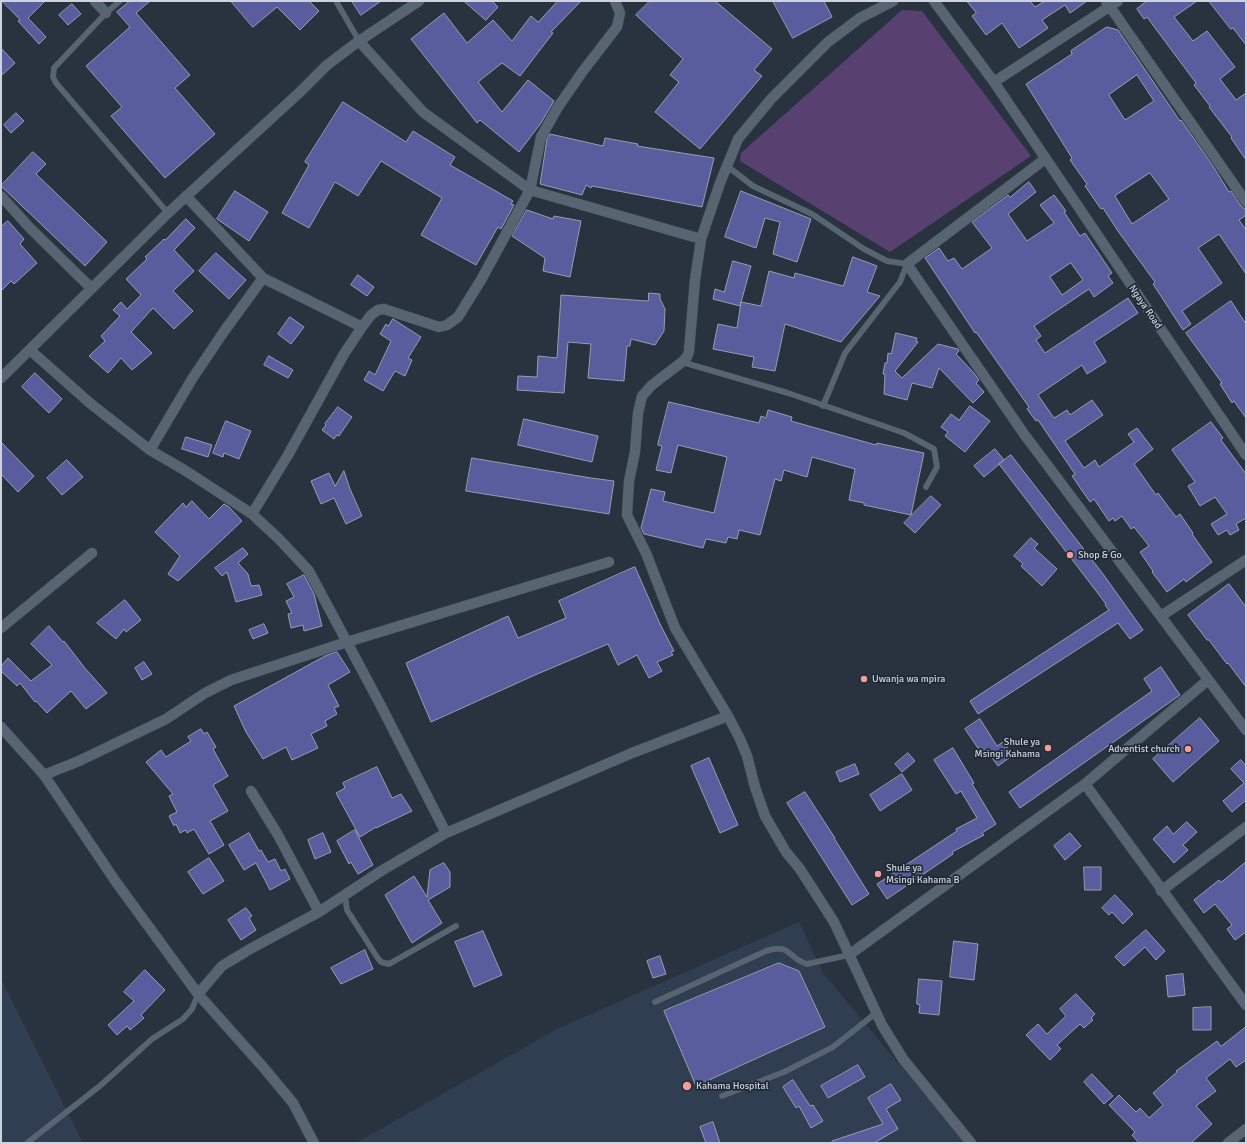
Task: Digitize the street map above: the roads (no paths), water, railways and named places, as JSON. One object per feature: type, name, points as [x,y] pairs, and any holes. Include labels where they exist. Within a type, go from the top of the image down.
[{"type":"street","points":[[95,1],[106,13]]},
{"type":"street","points":[[2,376],[168,213],[300,92],[327,65],[419,1]]},
{"type":"street","points":[[252,514],[288,455],[344,354],[371,315],[378,310],[384,310],[439,327],[447,325],[458,317],[481,280],[530,190],[541,137],[558,107],[616,27],[620,12],[615,1]]},
{"type":"street","points":[[893,1],[854,23],[828,42],[771,99],[738,139],[720,183],[701,239],[695,280],[689,351],[687,357],[652,385],[642,396],[638,413],[635,452],[628,481],[627,515],[646,553],[675,628],[728,716],[747,756],[764,816],[786,852],[800,869],[834,922],[882,1026],[903,1059],[971,1143]]},
{"type":"street","name":"Ngaya Road","points":[[934,1],[994,82],[1246,455]]},
{"type":"street","points":[[994,82],[1112,3],[1246,202]]},
{"type":"street","points":[[359,42],[423,112],[530,190],[701,239]]},
{"type":"street","points":[[1046,159],[907,264],[1024,434],[1246,730]]},
{"type":"street","points":[[1,196],[30,228],[91,288]]},
{"type":"street","points":[[186,196],[263,278],[362,327]]},
{"type":"street","points":[[150,450],[192,379],[263,278]]},
{"type":"street","points":[[30,350],[91,404],[150,450],[252,514],[279,539],[309,571],[380,704],[446,833]]},
{"type":"street","points":[[1,628],[92,553]]},
{"type":"street","points":[[1161,616],[1246,560]]},
{"type":"street","points":[[44,775],[79,761],[166,719],[205,693],[231,680],[347,642],[609,562]]},
{"type":"street","points":[[849,955],[1085,784],[1208,680]]},
{"type":"street","points":[[198,994],[222,966],[250,949],[319,912],[381,871],[446,833],[632,753],[728,716]]},
{"type":"street","points":[[1,727],[44,775],[116,882],[198,994],[264,1068],[293,1104],[314,1143]]},
{"type":"street","points":[[1085,784],[1161,891],[1246,1005]]},
{"type":"street","points":[[251,791],[278,835],[319,912]]},
{"type":"street","points":[[1161,891],[1246,827]]},
{"type":"street","points":[[1228,1143],[1246,1129]]},
{"type":"lane","points":[[120,1],[106,13],[54,68],[53,77],[56,83],[168,213]]},
{"type":"lane","points":[[336,1],[359,42]]},
{"type":"lane","points":[[727,166],[753,186],[812,214],[864,249],[888,262],[907,264],[900,282],[845,353],[824,406]]},
{"type":"lane","points":[[682,362],[788,393],[904,433],[934,449],[937,467],[926,487]]},
{"type":"lane","points":[[345,895],[347,910],[377,957],[381,962],[388,964],[456,926]]},
{"type":"lane","points":[[655,1002],[776,948],[785,949],[802,963],[807,964],[849,955]]},
{"type":"lane","points":[[27,1143],[100,1084],[152,1039],[189,1014],[198,994]]},
{"type":"lane","points":[[722,1096],[784,1072],[833,1047],[876,1013]]},
{"type":"place","name":"Shop & Go","points":[[1070,555]]},
{"type":"place","name":"Uwanja wa mpira","points":[[864,679]]},
{"type":"place","name":"Shule ya Msingi Kahama","points":[[1048,748]]},
{"type":"place","name":"Adventist church","points":[[1188,749]]},
{"type":"place","name":"Shule ya Msingi Kahama B","points":[[878,874]]},
{"type":"place","name":"Kahama Hospital","points":[[687,1086]]}]
